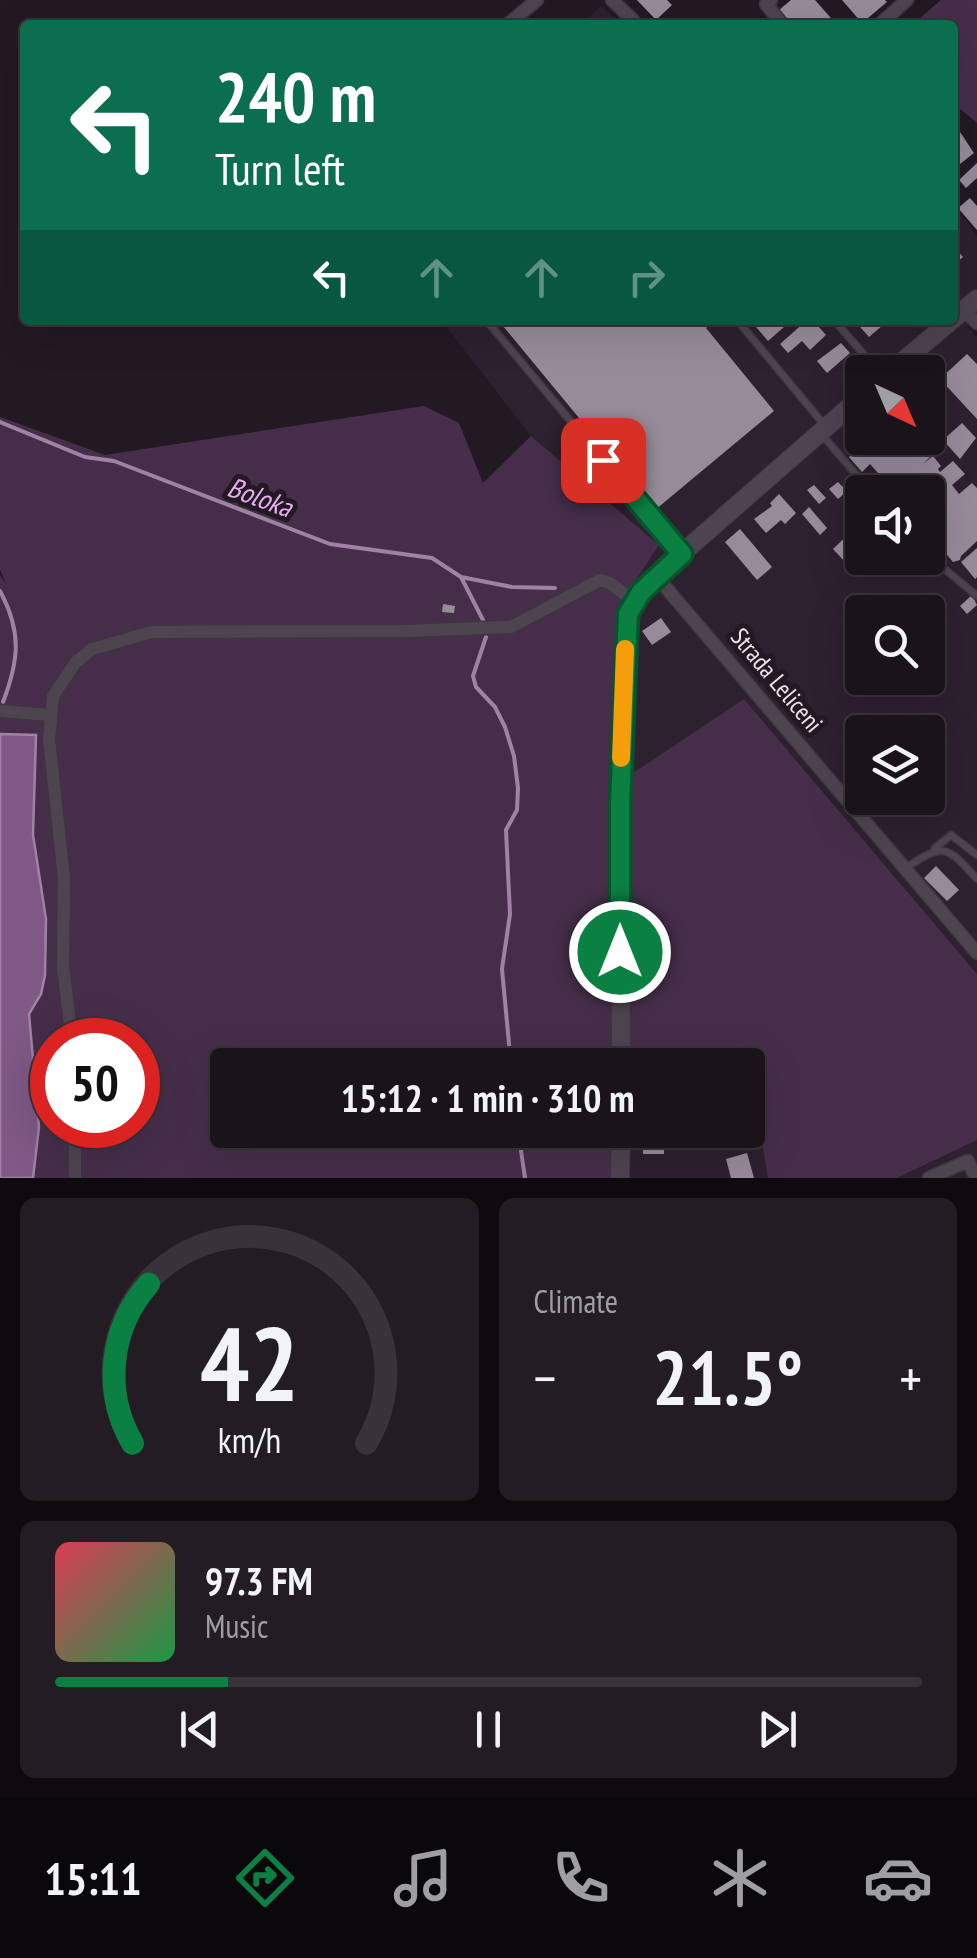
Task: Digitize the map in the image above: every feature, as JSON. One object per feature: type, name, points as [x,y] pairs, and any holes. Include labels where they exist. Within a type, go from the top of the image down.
[{"type":"main road","points":[[913,355],[954,325]]},
{"type":"main road","points":[[621,1048],[621,735],[627,629],[634,601],[656,576],[845,411]]},
{"type":"main road","points":[[620,1178],[621,1148]]},
{"type":"street","points":[[514,20],[537,0]]},
{"type":"street","points":[[612,0],[633,20]]},
{"type":"street","points":[[771,0],[766,4],[780,20]]},
{"type":"street","points":[[885,20],[907,0]]},
{"type":"street","name":"Strada Leliceni","points":[[656,576],[977,953]]},
{"type":"street","points":[[69,1018],[63,968],[64,878],[49,739],[58,687],[84,656],[112,642],[152,632],[511,627],[600,580],[634,601]]},
{"type":"street","points":[[0,710],[50,716]]},
{"type":"street","points":[[75,1148],[75,1178]]},
{"type":"street","points":[[930,1178],[968,1161],[976,1178]]},
{"type":"lane","points":[[490,325],[682,554]]},
{"type":"lane","points":[[741,325],[857,475]]},
{"type":"lane","points":[[838,325],[864,355]]},
{"type":"lane","points":[[945,569],[977,596]]},
{"type":"lane","points":[[904,870],[951,835],[977,855]]},
{"type":"lane","points":[[934,850],[956,856],[977,880]]},
{"type":"shaded area","points":[[941,0],[977,0],[977,123],[958,107],[958,20],[918,20]]},
{"type":"shaded area","points":[[601,6],[616,20],[586,20]]},
{"type":"shaded area","points":[[958,210],[977,236],[977,296],[967,326],[977,337],[977,974],[744,699],[633,774],[640,618],[621,604],[659,545],[531,436],[445,325],[958,325]]},
{"type":"shaded area","points":[[424,406],[459,423],[483,483],[531,436],[659,545],[621,603],[640,618],[633,773],[744,699],[977,974],[977,1140],[897,1178],[768,1178],[763,1148],[765,1048],[210,1048],[210,1148],[631,1148],[628,1178],[0,1178],[0,575],[6,584],[0,570],[0,417],[105,455]]},
{"type":"shaded area","points":[[0,734],[36,735],[33,835],[46,919],[45,975],[41,994],[29,1014],[30,1148],[37,1148],[33,1178],[0,1178]]},
{"type":"shaded area","points":[[977,1140],[977,1178],[897,1178]]},
{"type":"shaded area","points":[[631,1148],[762,1148],[768,1178],[628,1178]]},
{"type":"building","points":[[637,0],[667,0],[672,5],[656,20]]},
{"type":"building","points":[[791,0],[815,0],[833,20],[788,20],[779,10]]},
{"type":"building","points":[[842,0],[887,2],[866,20],[859,20]]},
{"type":"building","points":[[958,129],[974,153],[958,162]]},
{"type":"building","points":[[977,163],[977,178],[966,188],[959,180]]},
{"type":"building","points":[[970,198],[977,206],[977,230],[958,208]]},
{"type":"building","points":[[502,325],[709,325],[706,328],[774,411],[655,510]]},
{"type":"building","points":[[754,325],[786,325],[768,341]]},
{"type":"building","points":[[801,325],[818,325],[826,335],[810,350],[802,341],[788,353],[780,344]]},
{"type":"building","points":[[858,325],[883,325],[869,337]]},
{"type":"building","points":[[841,343],[850,353],[827,373],[817,361]]},
{"type":"building","points":[[967,354],[977,364],[977,419],[945,384],[945,374]]},
{"type":"building","points":[[962,423],[976,438],[960,459],[945,438]]},
{"type":"building","points":[[932,455],[923,464],[933,456],[941,466],[940,472],[953,461],[965,474],[952,485],[959,494],[972,483],[977,488],[977,541],[960,560],[953,562],[945,552],[945,475],[880,475],[870,464],[862,472],[849,457]]},
{"type":"building","points":[[838,482],[845,493],[838,499],[829,489]]},
{"type":"building","points":[[814,485],[826,498],[819,504],[807,490]]},
{"type":"building","points":[[779,494],[796,513],[785,524],[781,520],[766,533],[754,519],[772,506],[770,503]]},
{"type":"building","points":[[809,507],[827,528],[820,535],[802,514]]},
{"type":"building","points":[[740,529],[772,567],[757,580],[725,542]]},
{"type":"building","points":[[845,538],[845,562],[833,549]]},
{"type":"building","points":[[977,548],[977,577],[975,579],[961,562]]},
{"type":"building","points":[[972,595],[977,605],[967,614],[960,606]]},
{"type":"building","points":[[443,604],[455,606],[454,613],[442,612]]},
{"type":"building","points":[[661,618],[671,632],[652,645],[642,631]]},
{"type":"building","points":[[936,866],[959,890],[947,901],[924,878]]},
{"type":"building","points":[[643,1148],[664,1148],[664,1154],[643,1154]]},
{"type":"building","points":[[747,1153],[754,1178],[731,1178],[726,1159]]},
{"type":"waterway","name":"Boloka","points":[[0,422],[85,457],[114,461],[330,544],[432,558],[461,577],[484,622]]},
{"type":"waterway","points":[[461,577],[512,587],[555,588]]},
{"type":"waterway","points":[[0,591],[12,620],[16,646],[3,702]]},
{"type":"waterway","name":"Boloka","points":[[486,637],[473,676],[476,687],[495,707],[505,727],[518,788],[517,810],[506,830],[510,914],[502,969],[509,1048]]},
{"type":"waterway","name":"Boloka","points":[[521,1148],[525,1178]]},
{"type":"slow traffic","points":[[621,758],[625,649]]},
{"type":"route","points":[[603,460],[682,554],[641,592],[628,614],[620,803],[620,952]]}]
